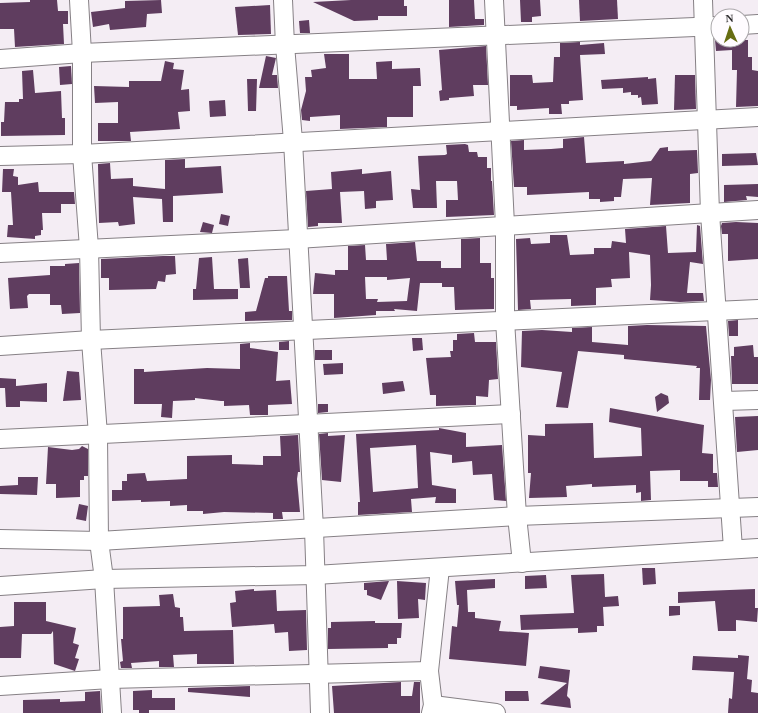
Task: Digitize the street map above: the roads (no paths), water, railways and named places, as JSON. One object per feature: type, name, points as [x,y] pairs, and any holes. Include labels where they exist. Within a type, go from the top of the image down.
[{"type":"street","points":[[79,0],[82,53],[82,154],[88,248],[91,340],[98,435],[99,541],[104,580],[112,713]]},
{"type":"street","points":[[283,0],[293,141],[297,239],[314,529],[320,713]]},
{"type":"street","points":[[494,0],[499,130],[505,226],[505,320],[517,516],[522,563]]},
{"type":"street","points":[[703,0],[710,23]]},
{"type":"street","points":[[0,59],[82,53],[710,26]]},
{"type":"street","points":[[710,48],[708,120],[710,213],[733,549]]},
{"type":"street","points":[[0,156],[82,154],[293,141],[758,117]]},
{"type":"street","points":[[0,253],[297,239],[758,210]]},
{"type":"street","points":[[0,346],[91,340],[758,309]]},
{"type":"street","points":[[724,401],[758,400]]},
{"type":"street","points":[[0,439],[511,414]]},
{"type":"street","points":[[0,539],[99,541],[517,516],[758,507]]},
{"type":"street","points":[[0,586],[104,580],[315,575],[758,548]]},
{"type":"street","points":[[440,568],[429,671],[432,709],[496,713]]},
{"type":"street","points":[[0,686],[110,679],[429,671]]}]
